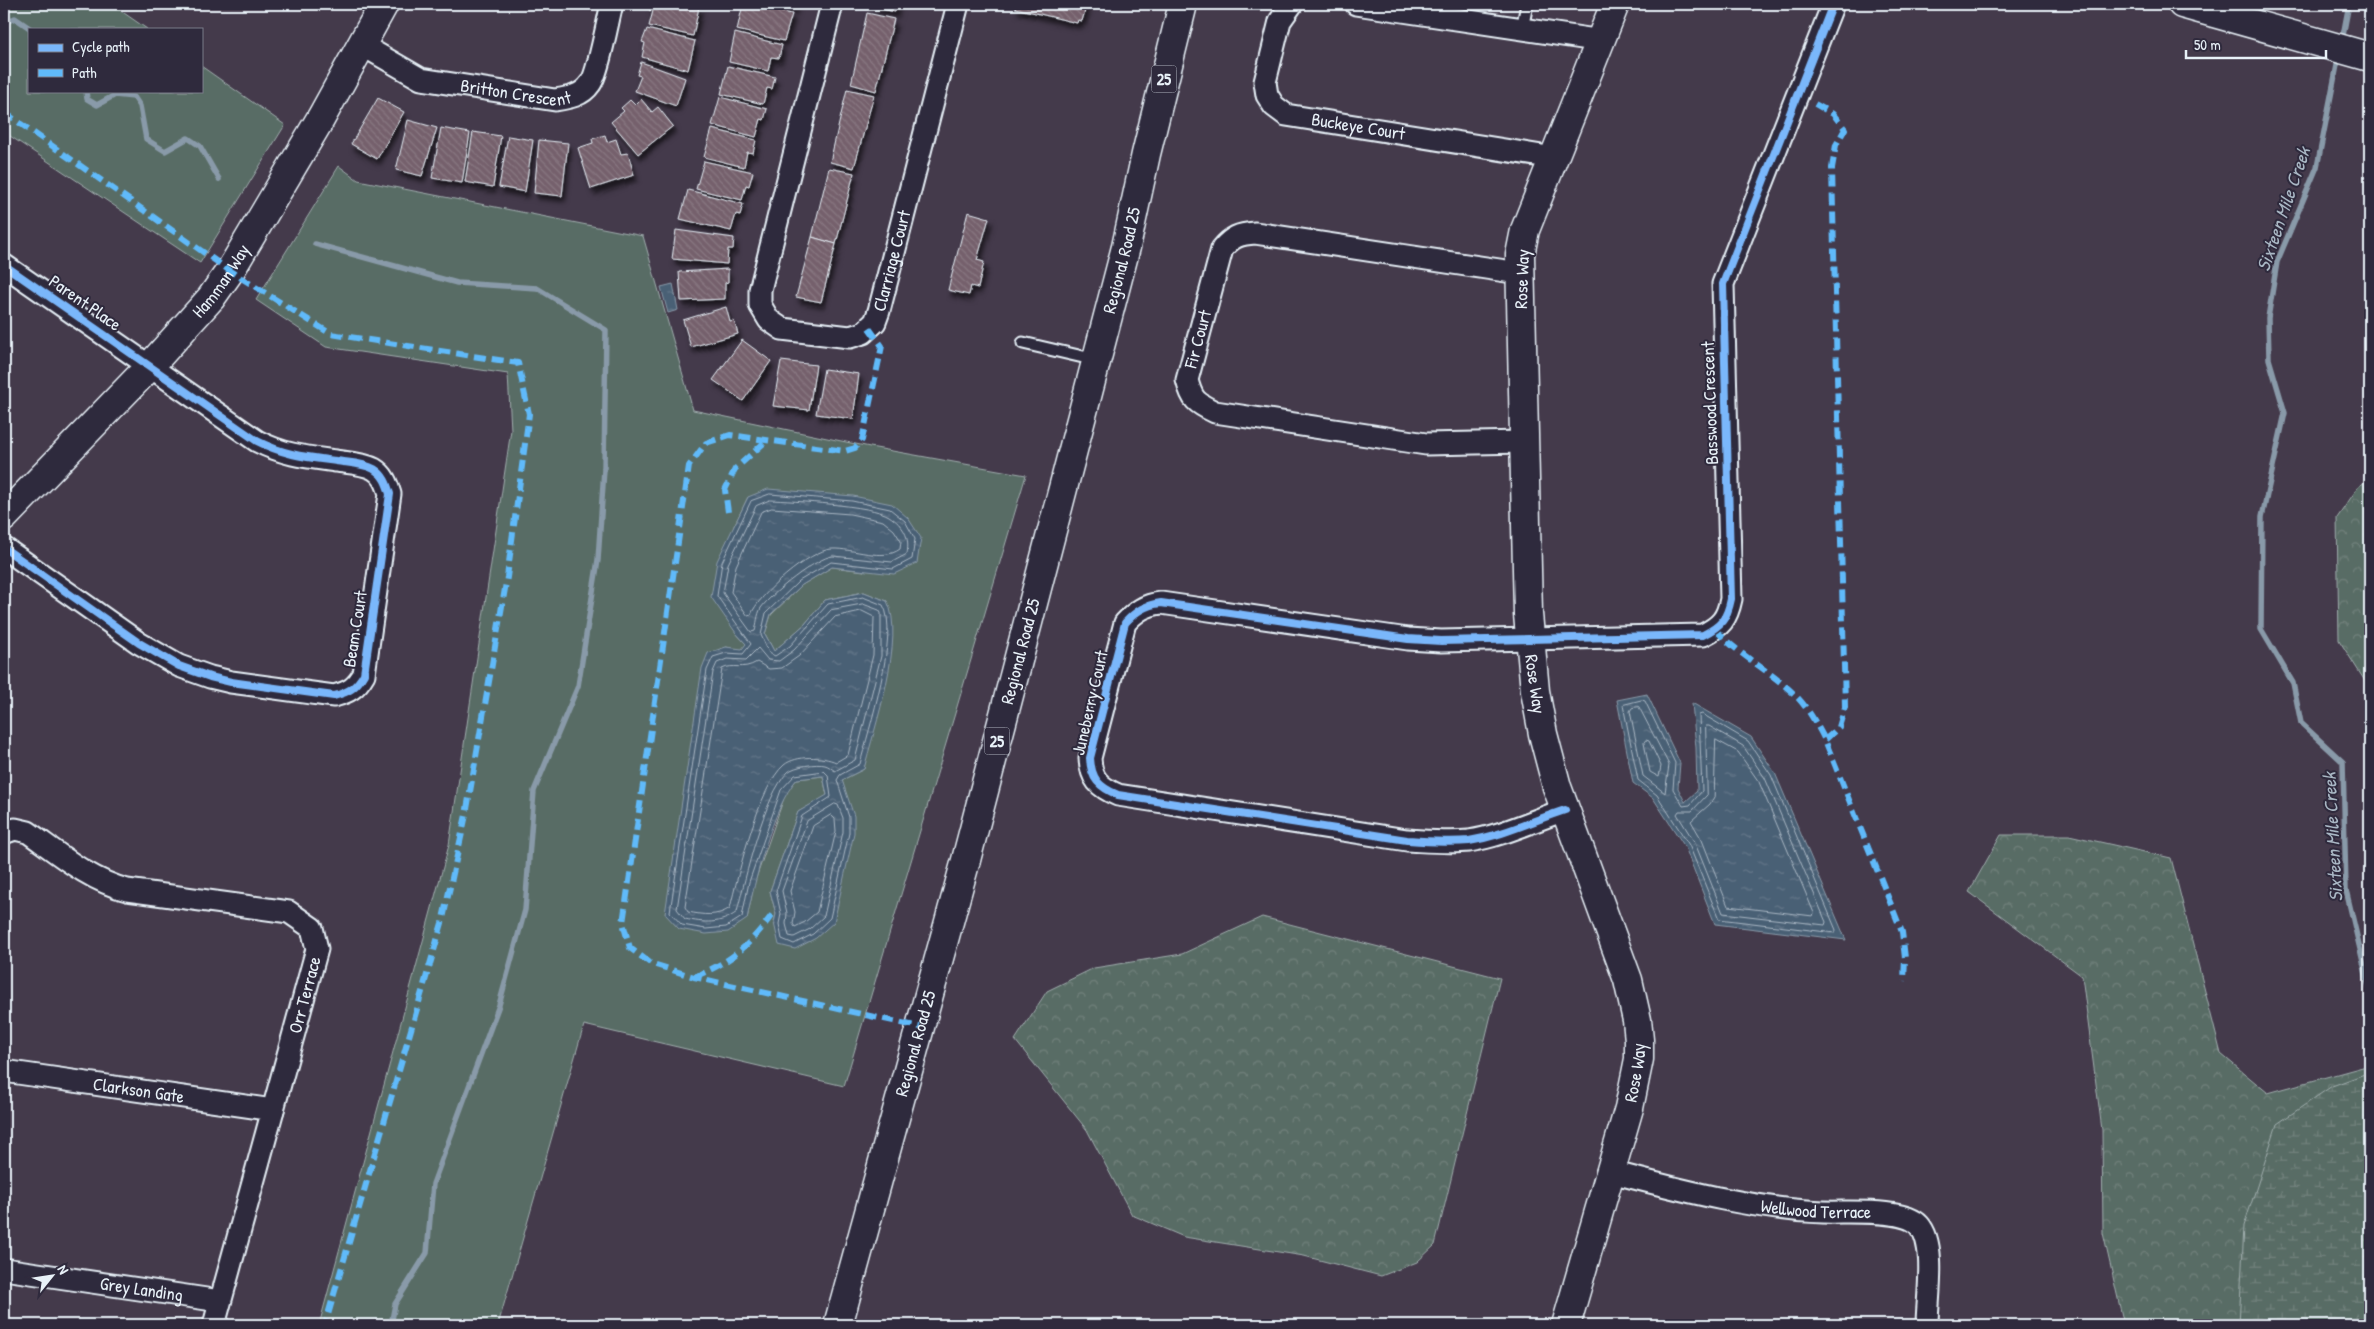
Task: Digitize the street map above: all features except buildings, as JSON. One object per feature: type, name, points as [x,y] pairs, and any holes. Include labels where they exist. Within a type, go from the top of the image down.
[{"type":"street","name":"Hamman Way","points":[[4,517],[150,366],[211,298],[230,271],[384,4]]},
{"type":"street","name":"Britton Crescent","points":[[362,45],[421,79],[555,100],[569,98],[581,93],[592,84],[612,4]]},
{"type":"street","name":"Clarriage Court","points":[[832,4],[760,290],[760,305],[769,320],[782,329],[850,337],[863,333],[875,322],[879,311],[958,4]]},
{"type":"street","name":"Regional Road 25","points":[[838,1325],[966,860],[1126,247],[1146,154],[1183,4]]},
{"type":"street","name":"Buckeye Court","points":[[1292,4],[1280,21],[1265,82],[1267,95],[1274,106],[1286,115],[1554,158]]},
{"type":"street","points":[[1356,4],[1602,41]]},
{"type":"street","name":"Rose Way","points":[[1566,1325],[1584,1256],[1611,1172],[1636,1078],[1639,1059],[1637,1020],[1628,980],[1565,810],[1543,734],[1529,639],[1520,255],[1525,230],[1602,41],[1615,4]]},
{"type":"street","name":"Basswood Crescent","points":[[1529,639],[1703,635],[1722,624],[1728,615],[1730,599],[1723,284],[1833,4]]},
{"type":"street","points":[[2182,4],[2370,57]]},
{"type":"street","name":"Fir Court","points":[[1520,273],[1254,233],[1241,234],[1230,239],[1222,249],[1187,380],[1191,395],[1200,405],[1214,412],[1426,444],[1524,442]]},
{"type":"street","name":"Parent Place","points":[[4,265],[150,366]]},
{"type":"street","name":"Beam Court","points":[[4,548],[139,643],[179,666],[210,677],[232,682],[318,695],[334,696],[348,693],[357,686],[364,674],[389,511],[390,494],[385,479],[375,469],[363,465],[277,451],[257,441],[150,366]]},
{"type":"street","name":"Juneberry Court","points":[[1529,639],[1441,641],[1408,639],[1161,603],[1150,604],[1134,613],[1125,622],[1090,758],[1090,769],[1095,780],[1103,789],[1118,796],[1415,840],[1442,842],[1489,836],[1565,810]]},
{"type":"street","name":"Orr Terrace","points":[[4,832],[15,830],[28,832],[94,878],[109,885],[127,890],[289,912],[312,928],[318,949],[214,1325]]},
{"type":"street","name":"Clarkson Gate","points":[[4,1071],[274,1110]]},
{"type":"street","name":"Wellwood Terrace","points":[[1611,1172],[1753,1205],[1805,1212],[1894,1215],[1912,1220],[1919,1225],[1928,1240],[1927,1325]]},
{"type":"street","name":"Grey Landing","points":[[4,1269],[220,1301]]},
{"type":"lane","points":[[1522,29],[1527,4]]},
{"type":"lane","points":[[1023,343],[1096,360]]},
{"type":"green space","points":[[4,4],[111,4],[146,28],[28,28],[28,92],[202,92],[202,67],[285,125],[200,263],[4,132]]},
{"type":"green space","points":[[339,166],[358,180],[643,236],[693,410],[870,447],[1026,475],[844,1086],[584,1025],[498,1325],[319,1325],[449,845],[511,430],[508,374],[326,347],[256,300]],"holes":[[[748,497],[864,571],[832,567],[802,585],[771,615],[765,634],[774,651],[805,624],[825,600],[864,592],[887,601],[864,769],[842,780],[845,793],[774,923],[776,914],[770,891],[798,812],[827,796],[823,776],[797,779],[786,792],[754,884],[747,919],[726,647],[742,650],[746,644],[736,633],[734,526]]]},
{"type":"green space","points":[[2370,479],[2370,689],[2339,640],[2337,518],[2359,486]]},
{"type":"green space","points":[[2001,835],[2069,835],[2171,858],[2221,1054],[2268,1093],[2370,1065],[2370,1325],[2124,1325],[2103,1233],[2102,1130],[2082,976],[1969,892]]},
{"type":"green space","points":[[1262,917],[1500,978],[1435,1245],[1417,1262],[1381,1276],[1304,1256],[1184,1237],[1132,1215],[1087,1130],[1015,1040],[1047,991],[1094,968],[1182,954]]},
{"type":"green space","points":[[2370,1072],[2370,1325],[2239,1325],[2244,1226],[2277,1124],[2332,1086]]},
{"type":"water","points":[[673,284],[678,310],[668,313],[661,287]]},
{"type":"water","points":[[768,489],[853,496],[892,504],[908,518],[921,538],[917,563],[894,574],[832,567],[802,585],[771,614],[765,634],[774,651],[805,624],[825,600],[864,592],[887,601],[892,617],[891,659],[881,708],[864,769],[842,780],[854,816],[854,833],[834,922],[816,938],[795,949],[779,945],[774,923],[776,914],[770,891],[798,812],[827,795],[823,776],[797,779],[788,791],[772,826],[754,886],[747,919],[728,932],[706,934],[679,929],[665,914],[702,668],[708,653],[726,647],[742,649],[746,644],[711,597],[717,561],[748,497]]},
{"type":"water","points":[[1647,694],[1680,763],[1678,788],[1685,802],[1697,791],[1692,703],[1751,737],[1775,773],[1846,940],[1715,924],[1685,847],[1653,798],[1633,783],[1617,700]]},
{"type":"waterway","name":"Sixteen Mile Creek","points":[[2342,41],[2349,4]]},
{"type":"waterway","points":[[4,23],[15,18],[30,28]]},
{"type":"waterway","name":"Sixteen Mile Creek","points":[[2339,55],[2317,167],[2277,262],[2268,318],[2269,359],[2285,413],[2262,517],[2261,629],[2293,683],[2301,723],[2343,762],[2346,890],[2370,991]]},
{"type":"waterway","points":[[86,92],[87,99],[97,105],[115,95],[134,97],[140,106],[146,139],[165,151],[188,138],[200,146],[219,179]]},
{"type":"waterway","points":[[315,244],[457,283],[537,288],[606,330],[604,469],[598,560],[578,686],[534,791],[525,910],[499,1005],[433,1184],[427,1253],[395,1304],[391,1325]]},
{"type":"marked path","points":[[1815,104],[1833,114],[1845,129],[1836,145],[1832,168],[1845,707],[1839,727],[1825,740]]},
{"type":"marked path","points":[[4,112],[230,271],[331,334],[518,363],[529,414],[507,577],[466,815],[442,923],[325,1325]]},
{"type":"marked path","points":[[869,328],[882,346],[862,440],[855,448],[845,451],[730,435],[706,443],[689,466],[623,923],[630,948],[650,963],[694,977],[920,1027]]},
{"type":"marked path","points":[[728,512],[725,490],[735,469],[766,441]]},
{"type":"marked path","points":[[1715,629],[1724,639],[1778,680],[1798,698],[1810,713],[1825,740],[1902,932],[1905,958],[1904,981]]},
{"type":"marked path","points":[[694,977],[719,965],[738,952],[755,936],[772,915]]},
{"type":"cycle path","points":[[1565,810],[1506,832],[1481,839],[1445,842],[1407,840],[1118,795],[1106,789],[1097,781],[1092,772],[1090,758],[1125,623],[1141,609],[1150,605],[1161,603],[1408,639],[1441,641],[1703,635],[1719,625],[1725,617],[1731,599],[1723,284],[1833,4]]},
{"type":"cycle path","points":[[4,265],[257,441],[295,455],[355,463],[370,467],[383,477],[390,494],[364,674],[352,689],[334,696],[231,682],[179,666],[139,643],[4,548]]}]
